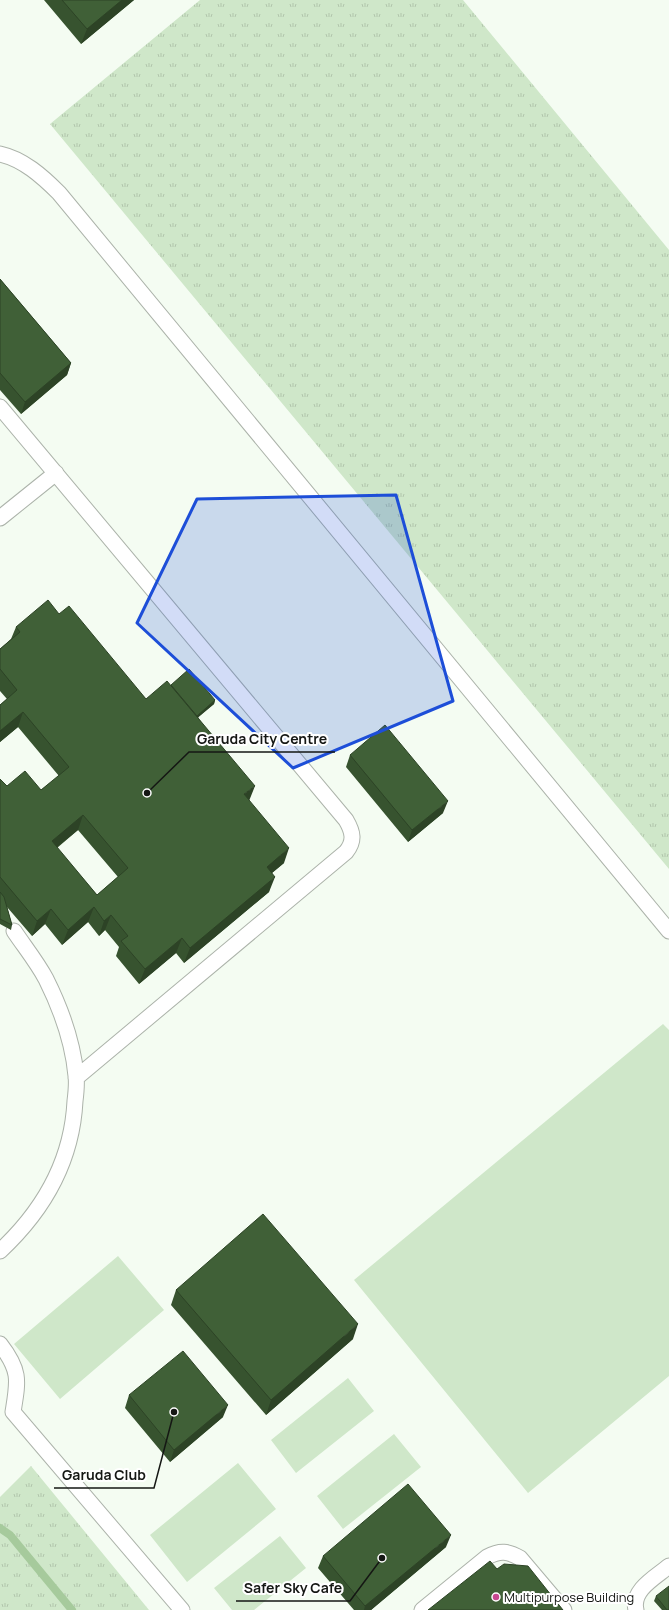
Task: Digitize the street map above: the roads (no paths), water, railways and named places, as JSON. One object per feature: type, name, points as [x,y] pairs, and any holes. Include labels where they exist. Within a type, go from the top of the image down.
[{"type":"lane","points":[[0,154],[18,160],[32,169],[59,193],[669,931]]},
{"type":"lane","points":[[0,407],[346,820],[351,829],[352,838],[350,847],[346,852],[76,1078]]},
{"type":"lane","points":[[1,516],[56,473]]},
{"type":"lane","points":[[0,1251],[19,1233],[36,1212],[54,1181],[67,1151],[74,1119],[76,1078],[71,1046],[62,1016],[45,978],[14,931]]},
{"type":"lane","points":[[0,1344],[9,1356],[17,1374],[17,1382],[6,1412],[182,1610]]},
{"type":"lane","points":[[422,1610],[487,1557],[504,1551],[512,1553],[520,1558],[564,1610]]},
{"type":"lane","points":[[636,1610],[635,1606],[637,1595],[642,1588],[669,1566]]},
{"type":"waterway","points":[[0,1528],[10,1535],[72,1610]]},
{"type":"place","name":"Garuda City Centre","points":[[147,793]]},
{"type":"place","name":"Garuda Club","points":[[174,1412]]},
{"type":"place","name":"Safer Sky Cafe","points":[[382,1558]]},
{"type":"place","name":"Multipurpose Building","points":[[496,1597]]}]
